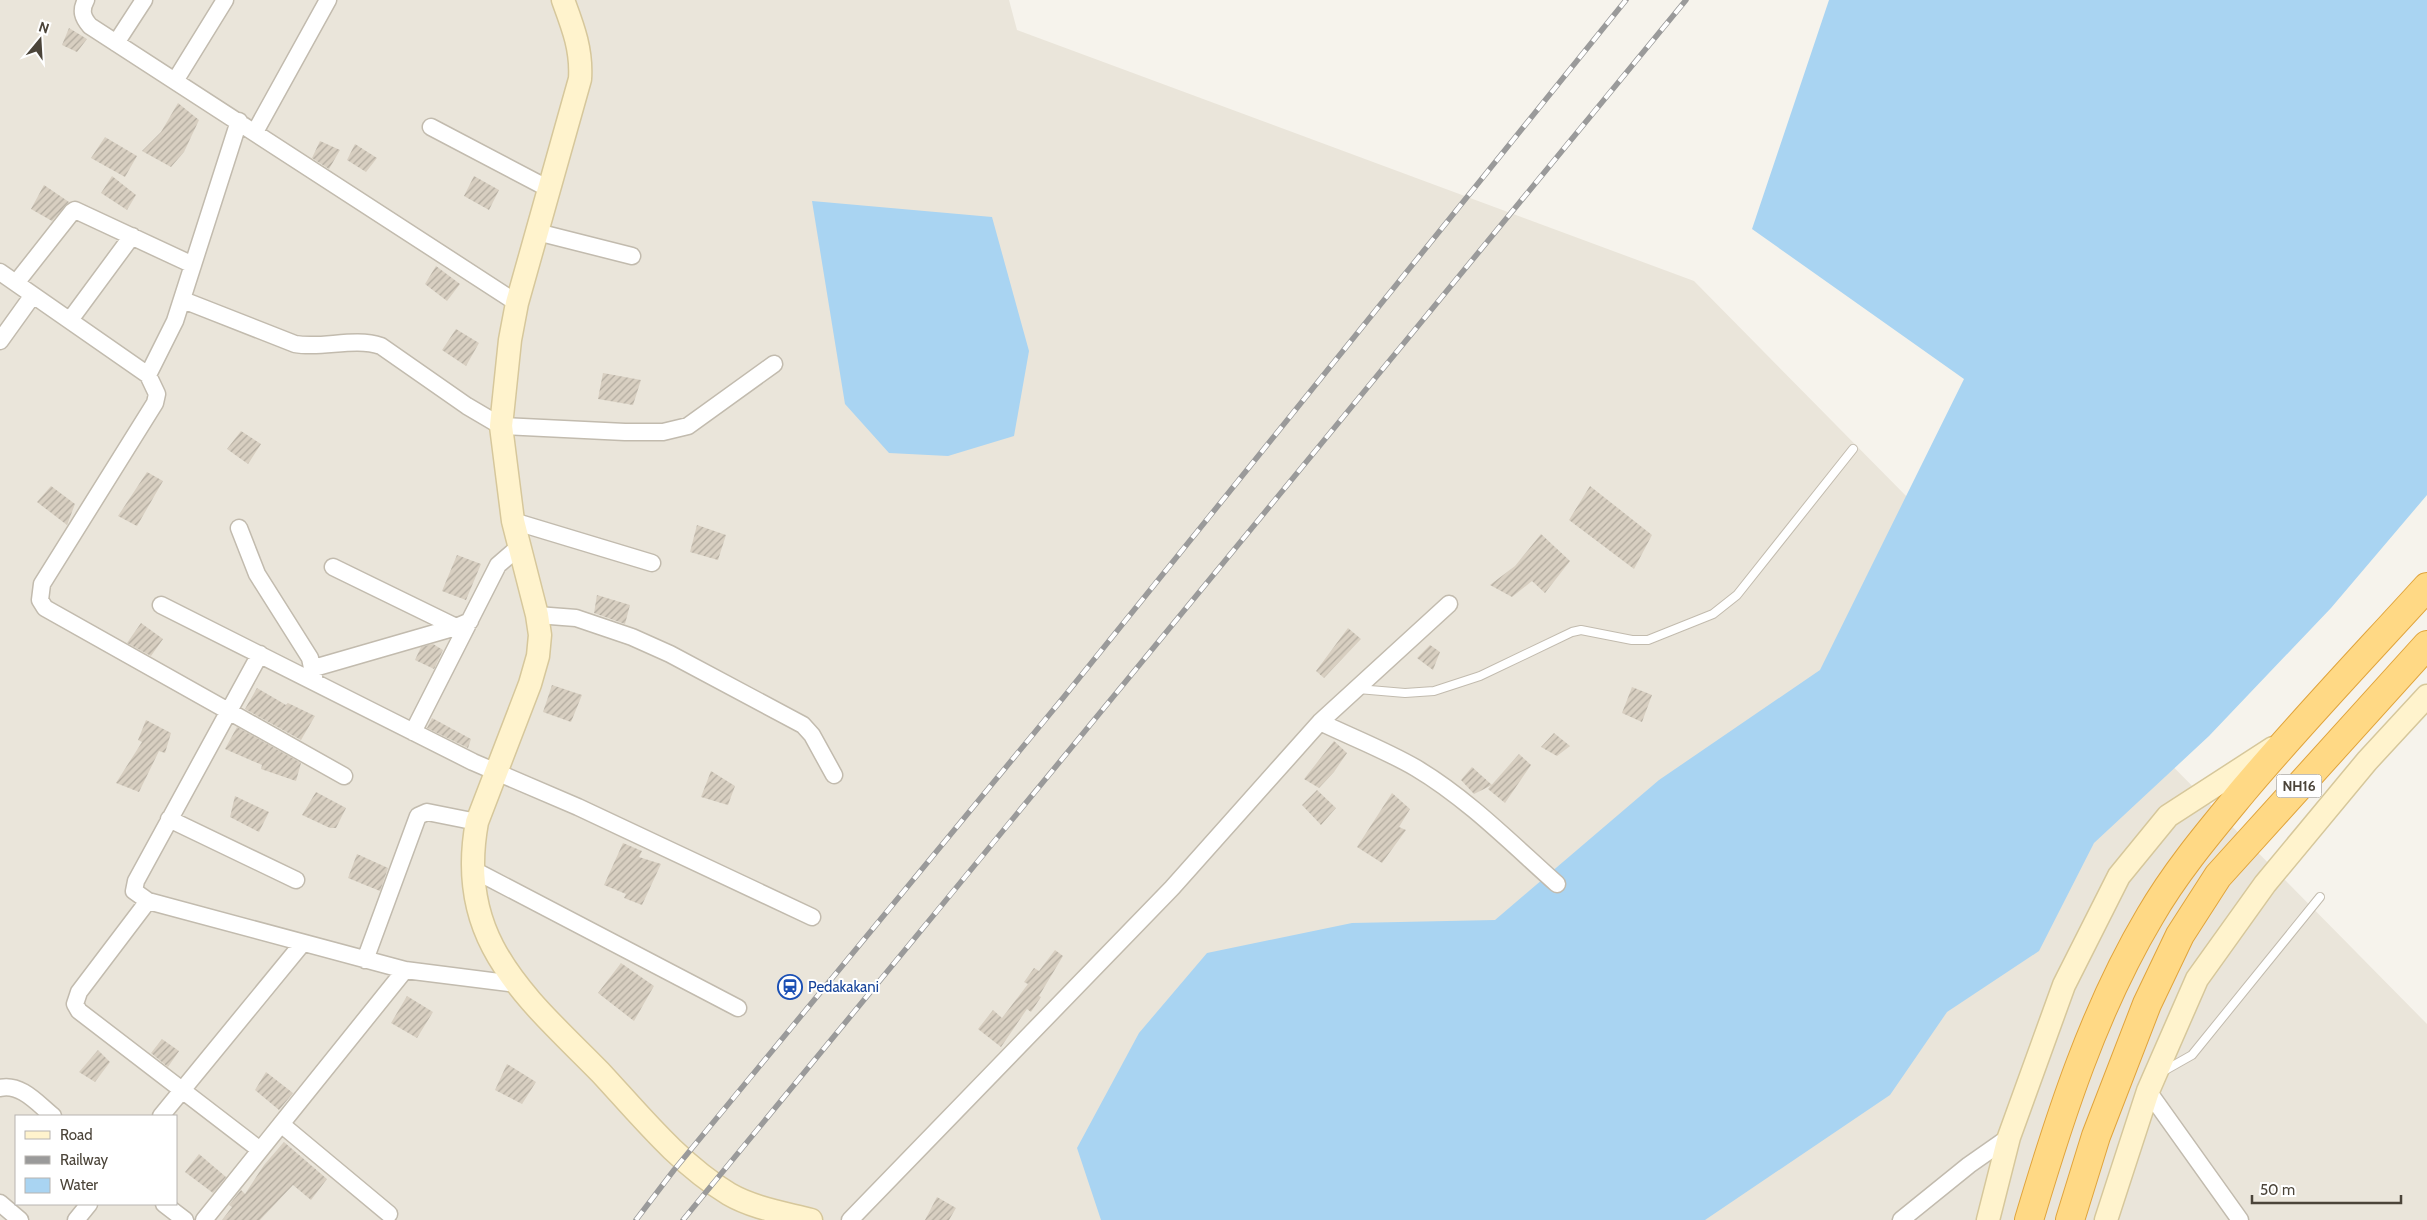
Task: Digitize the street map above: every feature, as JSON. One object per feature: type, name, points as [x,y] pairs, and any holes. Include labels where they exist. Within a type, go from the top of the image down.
[{"type":"highway","name":"NH16","points":[[2029,1220],[2058,1122],[2114,981],[2150,916],[2188,857],[2287,740],[2427,587]]},
{"type":"highway","name":"NH16","points":[[2070,1220],[2096,1136],[2147,1004],[2180,935],[2218,876],[2427,645]]},
{"type":"main road","points":[[563,0],[579,45],[580,79],[517,303],[510,340],[501,426],[513,521],[537,615],[540,635],[538,656],[530,684],[477,822],[473,841],[472,870],[475,898],[492,945],[516,984],[683,1160],[730,1195],[753,1205],[811,1220]]},
{"type":"main road","points":[[2106,1220],[2152,1083],[2197,979],[2259,892],[2366,761],[2427,696]]},
{"type":"main road","points":[[1988,1220],[2009,1137],[2064,985],[2118,876],[2168,816],[2287,740]]},
{"type":"street","points":[[86,0],[82,12],[83,19],[90,26],[517,303]]},
{"type":"street","points":[[116,43],[144,0]]},
{"type":"street","points":[[175,81],[224,0]]},
{"type":"street","points":[[255,132],[328,0]]},
{"type":"street","points":[[148,375],[175,321],[183,300],[239,122]]},
{"type":"street","points":[[431,127],[549,189]]},
{"type":"street","points":[[16,283],[72,212],[76,210],[193,265]]},
{"type":"street","points":[[537,232],[632,256]]},
{"type":"street","points":[[70,320],[132,236]]},
{"type":"street","points":[[0,272],[148,375],[157,394],[155,403],[42,584],[40,600],[45,608],[227,712],[344,776]]},
{"type":"street","points":[[0,341],[33,295]]},
{"type":"street","points":[[183,300],[295,344],[309,346],[365,343],[381,346],[467,406],[501,426],[625,432],[678,430],[688,426],[774,364]]},
{"type":"street","points":[[513,521],[652,563]]},
{"type":"street","points":[[239,528],[257,574],[310,658],[314,675]]},
{"type":"street","points":[[413,732],[463,624],[498,565],[520,546]]},
{"type":"street","points":[[333,567],[463,624]]},
{"type":"street","points":[[850,1220],[1172,888],[1320,722],[1449,604]]},
{"type":"street","points":[[162,605],[260,654],[314,675],[413,732],[496,773],[578,807],[812,917]]},
{"type":"street","points":[[537,615],[576,618],[632,637],[670,654],[803,725],[812,735],[834,776]]},
{"type":"street","points":[[314,675],[463,624]]},
{"type":"street","points":[[260,654],[134,886],[137,896],[148,901],[302,944],[405,970],[516,984]]},
{"type":"street","points":[[1320,722],[1415,768],[1461,798],[1557,884]]},
{"type":"street","points":[[364,960],[418,816],[427,812],[477,822]]},
{"type":"street","points":[[169,819],[296,880]]},
{"type":"street","points":[[472,870],[738,1008]]},
{"type":"street","points":[[148,901],[79,992],[75,1004],[79,1011],[260,1150]]},
{"type":"street","points":[[162,1115],[302,944]]},
{"type":"street","points":[[204,1220],[405,970]]},
{"type":"street","points":[[2152,1083],[2240,1220]]},
{"type":"street","points":[[0,1088],[10,1087],[22,1092],[52,1115]]},
{"type":"street","points":[[281,1124],[389,1214]]},
{"type":"street","points":[[1901,1220],[1969,1165],[2009,1137]]},
{"type":"street","points":[[0,1203],[20,1220]]},
{"type":"street","points":[[76,1220],[88,1205]]},
{"type":"street","points":[[165,1205],[185,1220]]},
{"type":"lane","points":[[1356,689],[1405,693],[1434,692],[1480,676],[1572,632],[1590,630],[1616,637],[1648,640],[1713,614],[1737,595],[1853,449]]},
{"type":"lane","points":[[2152,1083],[2192,1055],[2320,897]]},
{"type":"shaded area","points":[[0,0],[1009,0],[1017,30],[1694,281],[2427,1024],[2427,1220],[0,1220]]},
{"type":"water","points":[[1829,0],[2427,0],[2427,495],[2331,608],[2209,736],[2094,843],[2039,951],[1947,1012],[1890,1095],[1705,1220],[1101,1220],[1077,1148],[1139,1033],[1207,953],[1352,923],[1495,920],[1659,780],[1820,670],[1964,379],[1752,229]]},
{"type":"water","points":[[812,201],[992,217],[1029,351],[1014,436],[948,456],[889,453],[845,404]]},
{"type":"building","points":[[69,28],[87,39],[77,52],[62,45]]},
{"type":"building","points":[[178,103],[199,120],[184,152],[171,167],[142,151],[161,132]]},
{"type":"building","points":[[105,137],[137,156],[125,177],[91,158]]},
{"type":"building","points":[[320,141],[340,150],[329,169],[312,158]]},
{"type":"building","points":[[355,144],[377,158],[366,172],[347,160]]},
{"type":"building","points":[[112,176],[136,195],[127,210],[101,193]]},
{"type":"building","points":[[474,176],[499,190],[489,210],[464,196]]},
{"type":"building","points":[[44,185],[69,202],[52,221],[31,209]]},
{"type":"building","points":[[436,266],[460,284],[447,301],[425,284]]},
{"type":"building","points":[[456,329],[479,343],[466,366],[442,350]]},
{"type":"building","points":[[603,373],[641,380],[633,405],[598,399]]},
{"type":"building","points":[[241,431],[261,444],[248,464],[227,449]]},
{"type":"building","points":[[147,472],[163,481],[137,526],[118,516]]},
{"type":"building","points":[[51,486],[75,504],[67,525],[37,502]]},
{"type":"building","points":[[1590,486],[1652,535],[1634,569],[1569,520]]},
{"type":"building","points":[[697,525],[726,535],[718,560],[690,552]]},
{"type":"building","points":[[1541,534],[1570,561],[1545,593],[1532,581],[1512,597],[1490,585],[1515,566]]},
{"type":"building","points":[[457,555],[481,564],[466,600],[442,591]]},
{"type":"building","points":[[597,595],[630,605],[625,624],[594,613]]},
{"type":"building","points":[[141,623],[163,639],[151,656],[127,643]]},
{"type":"building","points":[[1348,628],[1361,639],[1324,678],[1316,671]]},
{"type":"building","points":[[433,644],[443,650],[434,669],[415,660],[421,647]]},
{"type":"building","points":[[1430,645],[1440,652],[1433,670],[1417,658]]},
{"type":"building","points":[[552,685],[582,695],[571,722],[543,712]]},
{"type":"building","points":[[1632,687],[1652,695],[1642,722],[1622,713]]},
{"type":"building","points":[[257,688],[286,705],[288,703],[315,716],[301,740],[245,709]]},
{"type":"building","points":[[432,718],[471,739],[468,748],[427,728]]},
{"type":"building","points":[[146,720],[171,733],[165,753],[159,751],[139,792],[116,783],[142,742],[138,740]]},
{"type":"building","points":[[237,727],[301,763],[296,781],[261,769],[262,765],[225,749]]},
{"type":"building","points":[[1554,733],[1570,746],[1557,756],[1541,747]]},
{"type":"building","points":[[1334,741],[1347,753],[1334,772],[1319,788],[1304,779]]},
{"type":"building","points":[[1519,754],[1531,765],[1505,803],[1488,789]]},
{"type":"building","points":[[1472,767],[1492,785],[1474,794],[1461,780]]},
{"type":"building","points":[[711,771],[735,786],[728,805],[701,797]]},
{"type":"building","points":[[1317,790],[1336,808],[1321,825],[1302,805]]},
{"type":"building","points":[[316,792],[346,808],[336,828],[330,828],[302,815]]},
{"type":"building","points":[[1392,793],[1410,809],[1399,827],[1406,830],[1382,863],[1357,847]]},
{"type":"building","points":[[235,796],[269,812],[259,832],[230,817]]},
{"type":"building","points":[[623,843],[642,851],[639,857],[661,864],[642,905],[624,898],[626,894],[604,885]]},
{"type":"building","points":[[357,854],[388,868],[380,891],[348,878]]},
{"type":"building","points":[[1055,950],[1063,956],[1039,996],[1041,997],[1031,1012],[1027,1009],[1001,1047],[978,1029],[993,1010],[1002,1018],[1028,984],[1024,982],[1034,968],[1039,971]]},
{"type":"building","points":[[621,963],[654,986],[634,1021],[598,993]]},
{"type":"building","points":[[407,996],[433,1012],[417,1038],[391,1023]]},
{"type":"building","points":[[162,1039],[179,1051],[168,1067],[151,1053]]},
{"type":"building","points":[[98,1050],[110,1062],[95,1082],[79,1072]]},
{"type":"building","points":[[507,1064],[536,1082],[522,1104],[495,1090]]},
{"type":"building","points":[[266,1072],[293,1093],[279,1110],[255,1090]]},
{"type":"building","points":[[284,1142],[327,1179],[311,1200],[293,1185],[260,1220],[222,1220],[232,1207],[229,1205],[241,1190],[245,1194],[264,1165]]},
{"type":"building","points":[[199,1154],[226,1177],[213,1193],[185,1172]]},
{"type":"building","points":[[937,1197],[956,1208],[949,1220],[925,1220]]},
{"type":"railway","points":[[636,1220],[674,1170],[1063,698],[1626,0]]},
{"type":"railway","points":[[683,1220],[1686,0]]},
{"type":"place","name":"Pedakakani","points":[[790,987]]}]
